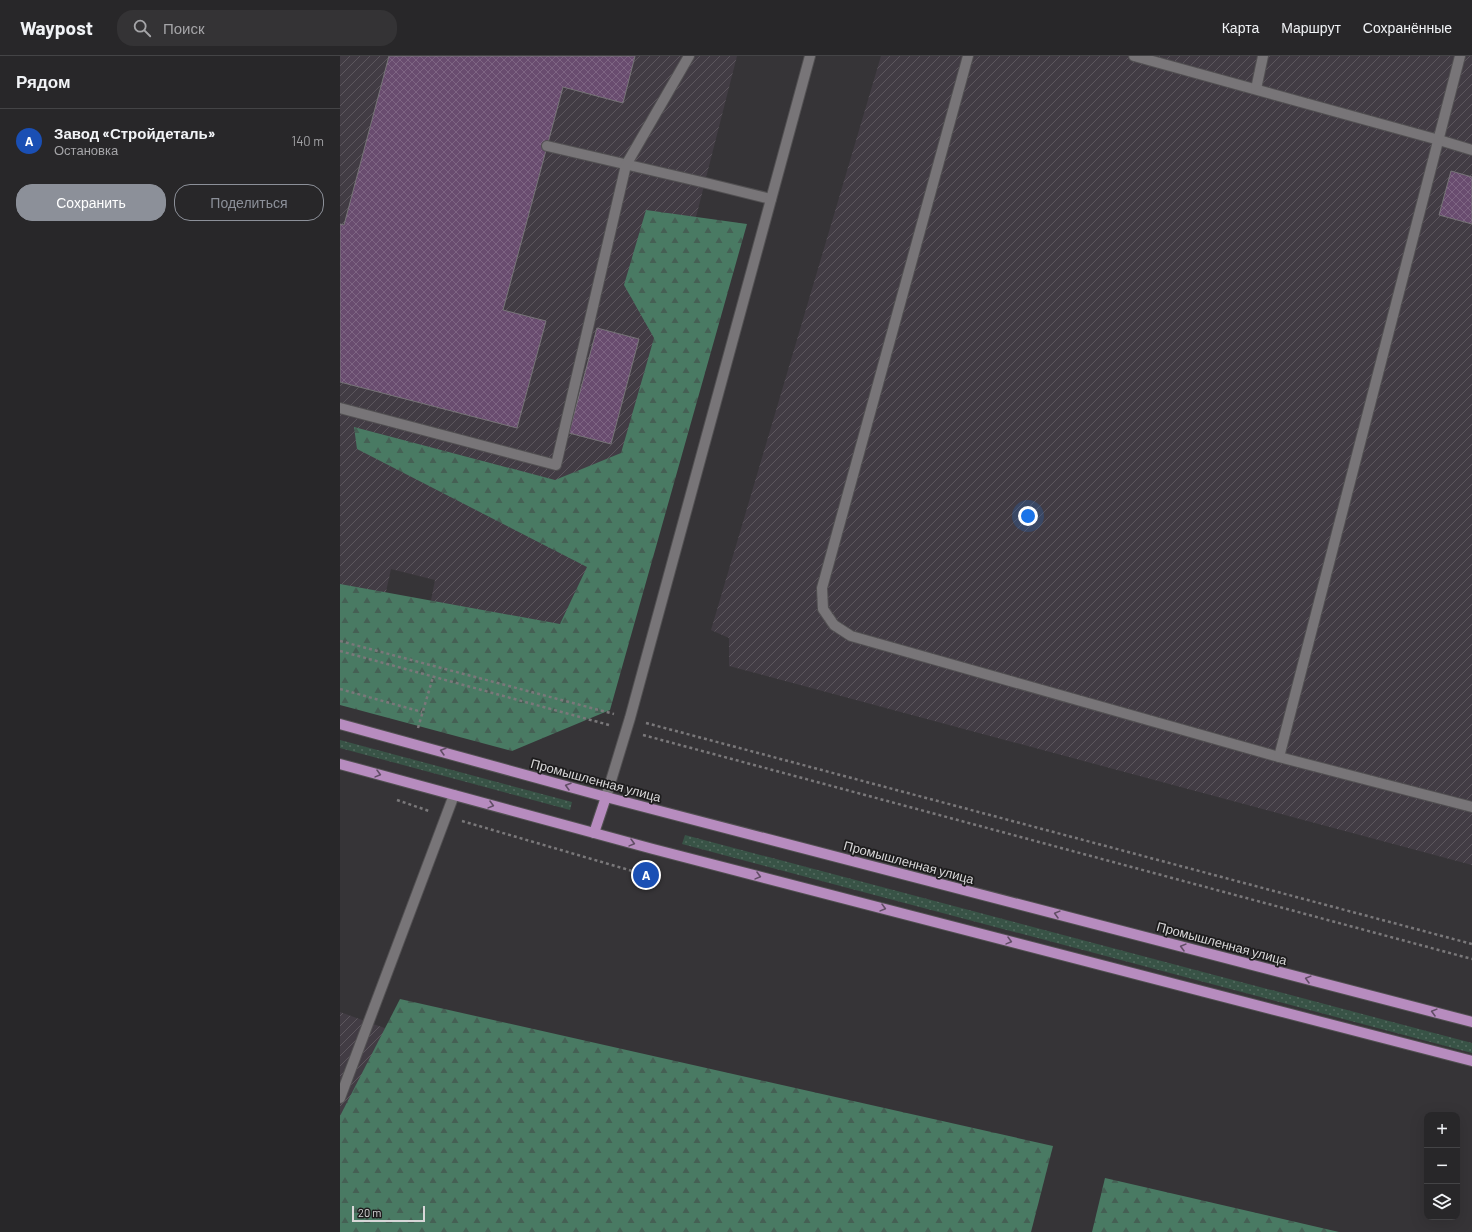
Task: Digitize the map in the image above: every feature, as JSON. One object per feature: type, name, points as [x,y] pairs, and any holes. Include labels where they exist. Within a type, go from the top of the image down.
[{"type":"main road","name":"Промышленная улица","points":[[340,724],[606,797],[1472,1022]]},
{"type":"main road","points":[[340,764],[594,833],[1472,1061]]},
{"type":"main road","points":[[594,833],[606,797]]},
{"type":"lane","points":[[340,408],[556,465],[626,165],[689,56]]},
{"type":"lane","points":[[606,797],[630,718],[810,56]]},
{"type":"lane","points":[[968,56],[822,588],[823,609],[834,625],[851,636],[1279,757],[1472,807]]},
{"type":"lane","points":[[1134,56],[1472,150]]},
{"type":"lane","points":[[1256,90],[1263,56]]},
{"type":"lane","points":[[1279,757],[1460,56]]},
{"type":"lane","points":[[547,146],[771,199]]},
{"type":"lane","points":[[340,1098],[454,795]]},
{"type":"path","points":[[340,641],[1472,944]]},
{"type":"path","points":[[340,651],[1472,959]]},
{"type":"path","points":[[417,730],[433,676]]},
{"type":"path","points":[[340,689],[422,712]]},
{"type":"path","points":[[397,800],[646,875]]},
{"type":"shaded area","points":[[340,56],[737,56],[585,653],[428,616],[435,580],[391,569],[383,605],[340,593]]},
{"type":"shaded area","points":[[881,56],[1472,56],[1472,865],[729,666],[729,638],[711,630]]},
{"type":"shaded area","points":[[340,1012],[404,1035],[340,1187]]},
{"type":"green space","points":[[646,210],[747,224],[610,710],[512,751],[340,705],[340,584],[560,624],[587,567],[357,449],[354,427],[555,480],[621,453],[654,338],[624,285]]},
{"type":"green space","points":[[340,740],[572,802],[570,810],[340,748]]},
{"type":"green space","points":[[685,835],[1472,1043],[1472,1053],[682,844]]},
{"type":"green space","points":[[400,999],[1053,1146],[1031,1232],[340,1232],[340,1116]]},
{"type":"green space","points":[[1105,1178],[1339,1232],[1092,1232]]},
{"type":"building","points":[[389,56],[635,56],[623,103],[563,87],[503,310],[546,321],[517,428],[340,382],[340,224],[344,225]]},
{"type":"building","points":[[1451,171],[1472,177],[1472,224],[1439,215]]},
{"type":"building","points":[[597,328],[639,339],[611,444],[569,433]]},
{"type":"place","name":"Завод «Стройдеталь»","points":[[646,875]]}]
